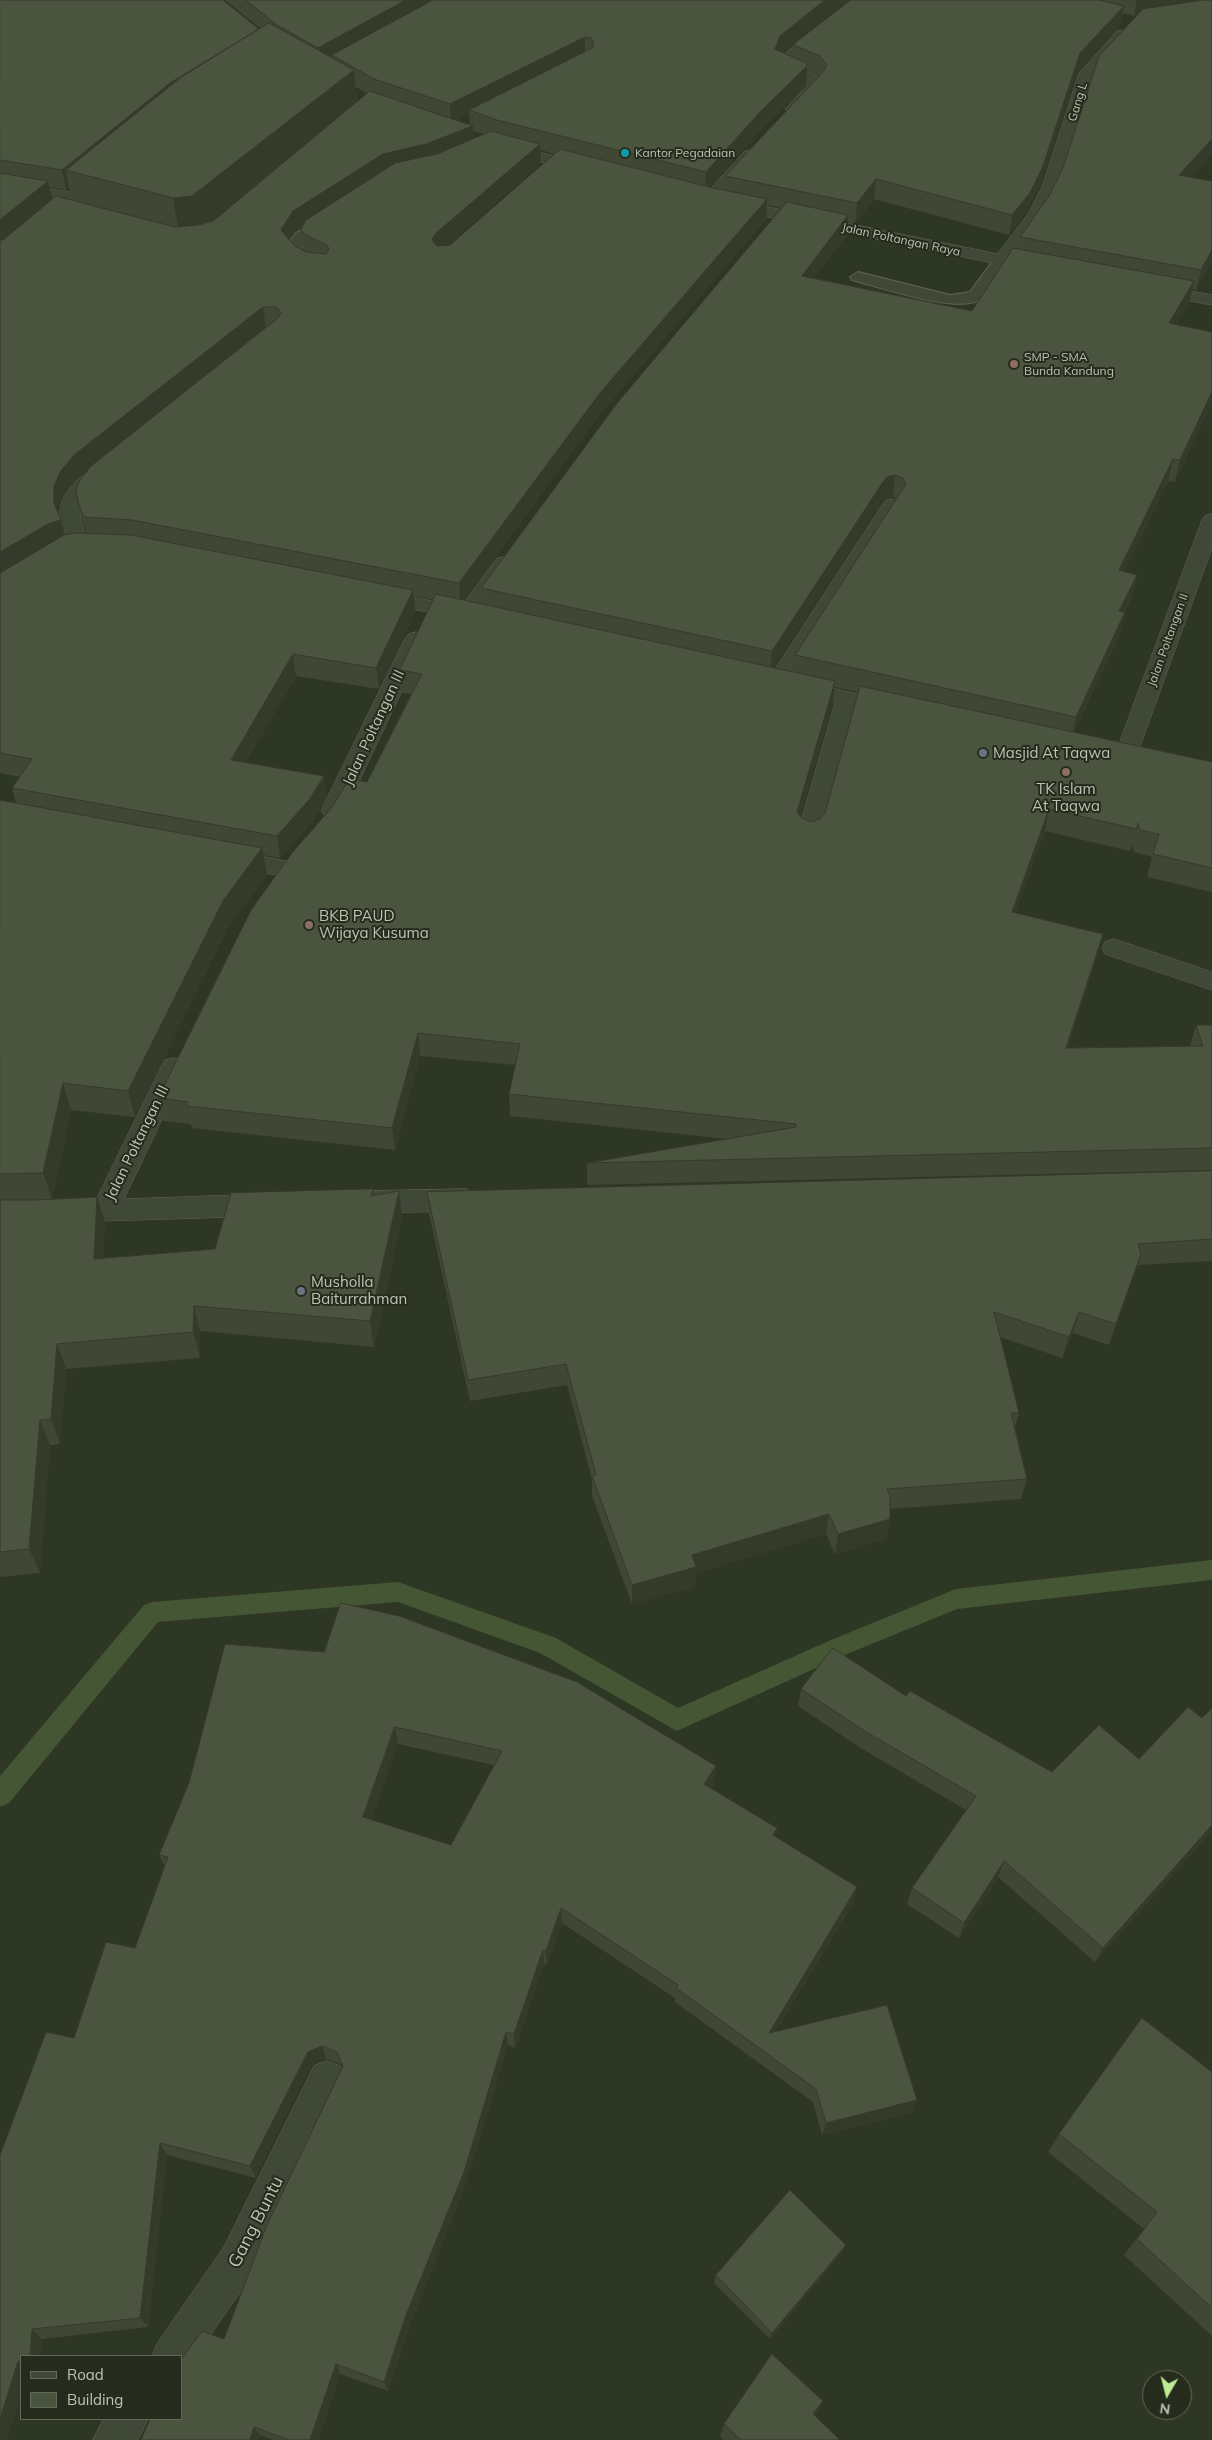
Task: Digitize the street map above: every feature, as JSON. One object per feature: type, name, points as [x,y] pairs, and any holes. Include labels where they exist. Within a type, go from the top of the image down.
[{"type":"street","points":[[786,117],[812,92],[816,83],[811,78],[783,67],[785,59],[840,16],[864,0]]},
{"type":"street","name":"Gang L","points":[[1001,260],[1036,216],[1050,187],[1087,73],[1134,22]]},
{"type":"street","points":[[709,200],[760,143]]},
{"type":"street","points":[[491,144],[600,173]]},
{"type":"street","points":[[541,174],[556,161]]},
{"type":"street","points":[[0,185],[73,205]]},
{"type":"street","points":[[57,208],[73,205],[85,185]]},
{"type":"street","name":"Jalan Poltangan Raya","points":[[690,195],[1058,272]]},
{"type":"street","points":[[767,232],[781,215]]},
{"type":"street","points":[[1136,286],[1212,300]]},
{"type":"street","points":[[62,551],[90,546],[67,511],[69,501],[86,482],[118,457]]},
{"type":"street","points":[[892,505],[767,681],[914,713]]},
{"type":"street","name":"Jalan Poltangan II","points":[[1125,760],[1212,520]]},
{"type":"street","points":[[363,593],[475,616],[511,552]]},
{"type":"street","name":"Jalan Poltangan III","points":[[323,828],[348,784],[430,606]]},
{"type":"street","points":[[809,835],[847,699]]},
{"type":"street","points":[[210,855],[292,862],[270,892]]},
{"type":"street","points":[[1114,948],[1212,980]]},
{"type":"street","name":"Jalan Poltangan III","points":[[105,1209],[186,1043]]},
{"type":"street","points":[[344,1203],[494,1199]]},
{"type":"street","points":[[0,1213],[294,1204]]},
{"type":"street","name":"Gang Buntu","points":[[173,2355],[238,2261],[327,2079]]},
{"type":"street","points":[[113,2440],[127,2420]]},
{"type":"lane","points":[[322,270],[299,259],[293,249],[301,236],[345,208]]},
{"type":"lane","points":[[858,277],[950,300],[967,300],[976,295],[1001,260]]},
{"type":"building","points":[[0,0],[223,0],[259,29],[170,83],[62,170],[0,160]]},
{"type":"building","points":[[246,0],[406,0],[318,48],[277,25]]},
{"type":"building","points":[[433,0],[825,0],[780,36],[775,49],[806,63],[807,66],[760,112],[706,172],[497,120],[469,110],[592,48],[594,42],[591,38],[585,37],[450,104],[374,79],[332,55]]},
{"type":"building","points":[[851,0],[1099,0],[1124,6],[1080,53],[1043,166],[1030,193],[1012,215],[876,179],[857,203],[725,176],[823,72],[827,65],[820,56],[794,45],[795,43]]},
{"type":"building","points":[[1212,0],[1212,139],[1179,175],[1212,181],[1212,250],[1201,270],[1020,237],[1049,196],[1063,168],[1099,56],[1143,9]]},
{"type":"building","points":[[269,23],[354,70],[192,196],[173,198],[66,170],[180,78]]},
{"type":"building","points":[[370,91],[473,126],[426,144],[383,154],[293,211],[281,230],[294,245],[306,252],[326,254],[329,249],[327,245],[304,234],[301,229],[306,220],[395,163],[437,154],[491,131],[540,144],[435,234],[432,240],[437,246],[450,245],[560,149],[709,187],[767,199],[600,393],[459,583],[132,520],[84,517],[76,490],[80,480],[91,466],[278,318],[281,312],[276,307],[263,307],[74,455],[60,472],[54,486],[54,503],[61,520],[48,524],[0,552],[0,240],[3,240],[56,196],[175,227],[198,225],[213,221]]},
{"type":"building","points":[[0,173],[48,181],[0,220]]},
{"type":"building","points":[[787,202],[848,215],[802,276],[972,311],[1013,248],[1194,281],[1169,323],[1212,332],[1212,392],[1180,460],[1173,459],[1119,570],[1137,575],[1119,611],[1125,612],[1076,717],[795,655],[906,484],[903,478],[895,475],[887,477],[883,482],[772,651],[481,588],[618,402]]},
{"type":"building","points":[[76,533],[131,535],[413,590],[376,668],[293,654],[231,760],[324,776],[309,800],[277,836],[12,788],[32,759],[0,753],[0,573],[64,535]]},
{"type":"building","points":[[436,594],[835,681],[797,812],[802,818],[811,822],[820,819],[825,813],[860,686],[1212,762],[1212,868],[1153,854],[1159,834],[1140,830],[1138,823],[1136,829],[1049,809],[1012,912],[1103,934],[1066,1048],[1203,1046],[1196,1025],[1212,1025],[1212,1148],[587,1163],[796,1127],[796,1124],[509,1094],[520,1044],[418,1033],[392,1128],[187,1106],[188,1102],[158,1098],[251,910],[292,853],[333,806],[349,779],[367,782],[422,674],[400,670]]},
{"type":"building","points":[[0,800],[262,848],[223,901],[128,1091],[63,1083],[43,1173],[0,1174]]},
{"type":"building","points":[[1212,1171],[1212,1239],[1138,1244],[1141,1254],[1116,1324],[1079,1312],[1069,1337],[994,1312],[1019,1413],[1011,1413],[1027,1479],[887,1489],[890,1495],[890,1519],[838,1534],[829,1514],[692,1555],[696,1567],[632,1585],[592,1476],[596,1475],[566,1364],[468,1380],[427,1192]]},
{"type":"building","points":[[373,1189],[371,1196],[399,1191],[370,1321],[194,1306],[193,1332],[57,1344],[51,1419],[40,1420],[29,1549],[0,1552],[0,1200],[97,1197],[94,1259],[215,1249],[231,1193]]},
{"type":"building","points":[[341,1603],[399,1616],[577,1682],[716,1766],[704,1784],[777,1828],[773,1835],[857,1887],[769,2033],[887,2005],[917,2100],[826,2123],[816,2089],[676,1988],[678,1985],[561,1908],[546,1951],[543,1950],[514,2034],[506,2032],[464,2172],[406,2315],[384,2382],[336,2364],[310,2440],[289,2440],[254,2427],[250,2440],[141,2440],[150,2420],[182,2420],[182,2359],[202,2331],[224,2339],[267,2225],[343,2066],[337,2052],[322,2046],[308,2052],[250,2166],[160,2143],[140,2318],[32,2329],[30,2355],[20,2355],[20,2361],[18,2361],[0,2419],[0,2155],[46,2032],[74,2038],[106,1942],[135,1948],[168,1857],[159,1855],[189,1783],[225,1644],[324,1652]],"holes":[[[395,1727],[502,1751],[451,1845],[363,1817]]]},
{"type":"building","points":[[833,1648],[906,1696],[910,1691],[1052,1772],[1099,1725],[1139,1759],[1188,1707],[1202,1718],[1212,1708],[1212,1825],[1103,1948],[1004,1861],[964,1923],[912,1888],[976,1796],[863,1730],[801,1689]]},
{"type":"building","points":[[1142,2018],[1212,2072],[1212,2308],[1137,2239],[1157,2212],[1059,2134]]},
{"type":"building","points":[[790,2190],[846,2245],[772,2333],[716,2275]]},
{"type":"building","points":[[772,2354],[823,2401],[813,2414],[840,2440],[741,2440],[724,2424]]},
{"type":"waterway","points":[[0,1795],[152,1612],[398,1592],[548,1645],[677,1720],[839,1647],[956,1599],[1212,1570]]},
{"type":"place","name":"Kantor Pegadaian","points":[[625,153]]},
{"type":"place","name":"SMP - SMA Bunda Kandung","points":[[1014,364]]},
{"type":"place","name":"Masjid At Taqwa","points":[[983,753]]},
{"type":"place","name":"TK Islam At Taqwa","points":[[1066,772]]},
{"type":"place","name":"BKB PAUD Wijaya Kusuma","points":[[309,925]]},
{"type":"place","name":"Musholla Baiturrahman","points":[[301,1291]]}]
